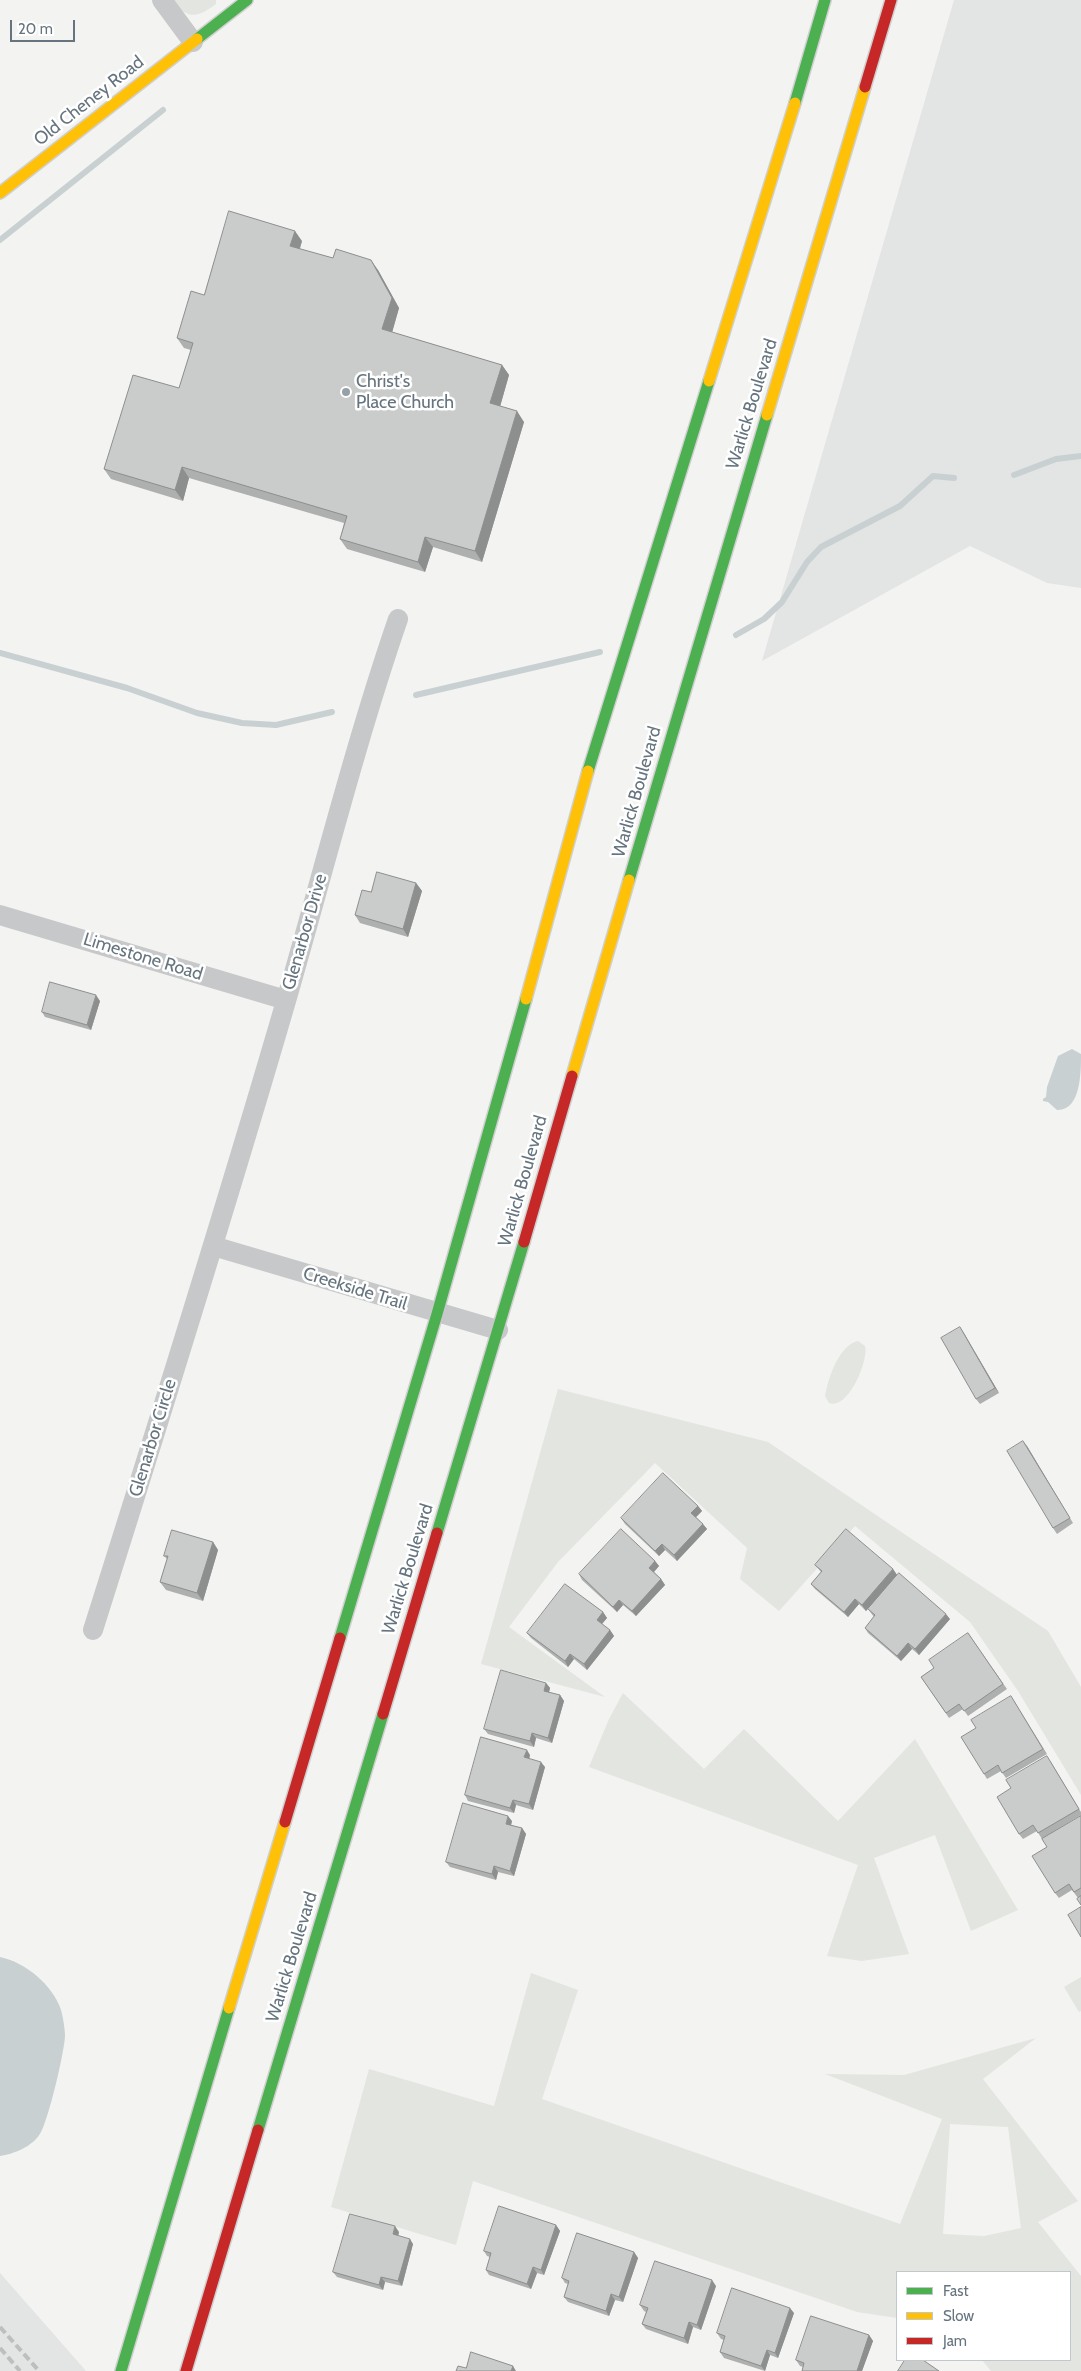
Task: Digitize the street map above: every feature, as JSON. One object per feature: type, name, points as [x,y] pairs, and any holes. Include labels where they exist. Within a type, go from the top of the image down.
[{"type":"main road","points":[[123,2367],[437,1314],[490,1130],[588,770],[760,218],[825,0]]},
{"type":"main road","name":"Warlick Boulevard","points":[[186,2371],[498,1330],[650,808],[891,0]]},
{"type":"main road","name":"Old Cheney Road","points":[[0,193],[246,1]]},
{"type":"street","points":[[162,0],[193,42]]},
{"type":"street","name":"Glenarbor Drive","points":[[213,1246],[286,1000],[375,684],[398,619]]},
{"type":"street","name":"Limestone Road","points":[[0,914],[286,1000]]},
{"type":"street","name":"Creekside Trail","points":[[213,1246],[437,1314],[498,1330]]},
{"type":"street","name":"Glenarbor Circle","points":[[93,1630],[213,1246]]},
{"type":"shaded area","points":[[172,0],[216,0],[216,4],[203,12],[192,15],[183,11]]},
{"type":"shaded area","points":[[954,0],[1081,0],[1081,588],[1047,583],[970,546],[762,661]]},
{"type":"shaded area","points":[[1072,1049],[1081,1054],[1078,1089],[1071,1104],[1065,1109],[1057,1110],[1048,1102],[1043,1101],[1043,1099],[1046,1097],[1047,1087],[1058,1056]]},
{"type":"shaded area","points":[[858,1341],[865,1346],[861,1372],[844,1399],[836,1403],[829,1403],[825,1396],[836,1363],[845,1349]]},
{"type":"shaded area","points":[[558,1389],[768,1442],[1048,1631],[1081,1687],[1081,1795],[1018,1691],[970,1622],[855,1526],[779,1611],[740,1579],[747,1548],[655,1463],[558,1562],[509,1627],[605,1697],[481,1664]]},
{"type":"shaded area","points":[[623,1693],[704,1769],[744,1729],[838,1821],[915,1739],[1018,1910],[971,1931],[935,1835],[874,1858],[909,1954],[862,1961],[827,1956],[858,1865],[589,1767],[609,1719]]},
{"type":"shaded area","points":[[0,1957],[28,1969],[52,1992],[61,2010],[65,2036],[56,2085],[41,2132],[29,2145],[0,2156]]},
{"type":"shaded area","points":[[531,1973],[578,1990],[542,2099],[900,2224],[942,2119],[825,2074],[904,2075],[1036,2038],[983,2079],[1078,2201],[1038,2222],[1081,2276],[1081,2371],[991,2371],[983,2361],[1071,2361],[1071,2271],[896,2271],[896,2318],[857,2312],[473,2181],[456,2245],[331,2207],[369,2069],[494,2106]],"holes":[[[950,2124],[1008,2127],[1021,2228],[984,2236],[943,2234]]]},
{"type":"shaded area","points":[[1081,1977],[1081,2011],[1079,2012],[1064,1987]]},
{"type":"shaded area","points":[[0,2273],[44,2323],[86,2371],[0,2371]]},
{"type":"building","name":"Christ's Place Church","points":[[229,211],[295,231],[290,246],[333,258],[336,249],[371,260],[392,298],[382,329],[502,365],[490,403],[517,411],[475,551],[425,537],[418,562],[340,539],[347,516],[182,467],[175,490],[104,469],[133,375],[179,388],[193,343],[177,338],[191,291],[204,295]]},
{"type":"building","points":[[377,872],[416,883],[403,929],[355,915],[362,890],[371,892]]},
{"type":"building","points":[[50,982],[96,995],[87,1025],[42,1012]]},
{"type":"building","points":[[960,1327],[995,1388],[976,1399],[941,1338]]},
{"type":"building","points":[[1023,1441],[1070,1518],[1053,1528],[1007,1451]]},
{"type":"building","points":[[663,1473],[698,1506],[691,1513],[703,1524],[674,1555],[662,1544],[655,1551],[621,1518]]},
{"type":"building","points":[[621,1529],[655,1561],[649,1568],[661,1579],[632,1611],[619,1600],[613,1607],[579,1574]]},
{"type":"building","points":[[846,1529],[893,1569],[862,1605],[855,1599],[844,1612],[811,1584],[822,1571],[815,1565]]},
{"type":"building","points":[[172,1530],[213,1542],[197,1593],[160,1582],[168,1556],[164,1556]]},
{"type":"building","points":[[899,1573],[946,1614],[915,1649],[908,1643],[897,1656],[865,1628],[875,1615],[868,1609]]},
{"type":"building","points":[[565,1584],[603,1612],[597,1620],[610,1630],[584,1664],[570,1654],[565,1661],[527,1633]]},
{"type":"building","points":[[968,1633],[1003,1684],[964,1711],[959,1704],[946,1713],[921,1677],[934,1668],[929,1660]]},
{"type":"building","points":[[501,1670],[546,1683],[544,1691],[560,1695],[548,1738],[532,1733],[530,1741],[484,1729]]},
{"type":"building","points":[[1011,1696],[1043,1749],[1002,1773],[998,1765],[984,1774],[961,1737],[976,1728],[971,1720]]},
{"type":"building","points":[[481,1737],[527,1750],[524,1757],[541,1762],[529,1804],[513,1800],[510,1808],[465,1795]]},
{"type":"building","points":[[1047,1756],[1079,1809],[1038,1833],[1033,1825],[1019,1834],[997,1797],[1011,1788],[1006,1780]]},
{"type":"building","points":[[463,1803],[508,1816],[506,1824],[522,1828],[510,1871],[494,1866],[492,1874],[446,1862]]},
{"type":"building","points":[[1081,1816],[1081,1888],[1074,1892],[1069,1884],[1055,1893],[1032,1856],[1047,1847],[1042,1839]]},
{"type":"building","points":[[1081,1896],[1081,1905],[1077,1899]]},
{"type":"building","points":[[1081,1907],[1081,1937],[1068,1915]]},
{"type":"building","points":[[499,2206],[556,2225],[541,2270],[533,2267],[527,2284],[486,2270],[491,2253],[484,2251]]},
{"type":"building","points":[[350,2214],[395,2226],[393,2234],[410,2239],[398,2281],[381,2277],[379,2285],[333,2272]]},
{"type":"building","points":[[577,2233],[634,2252],[619,2297],[611,2294],[606,2311],[564,2297],[569,2281],[562,2278]]},
{"type":"building","points":[[655,2261],[712,2280],[697,2325],[689,2322],[684,2338],[642,2324],[648,2308],[640,2305]]},
{"type":"building","points":[[732,2288],[790,2308],[775,2353],[767,2350],[761,2366],[720,2352],[725,2336],[717,2333]]},
{"type":"building","points":[[811,2316],[869,2335],[857,2371],[802,2371],[804,2363],[796,2360]]},
{"type":"building","points":[[471,2352],[513,2366],[511,2371],[456,2371],[458,2366],[466,2368]]},
{"type":"building","points":[[904,2361],[924,2361],[939,2371],[898,2371]]},
{"type":"waterway","points":[[0,240],[163,110]]},
{"type":"waterway","points":[[1014,475],[1056,459],[1081,456]]},
{"type":"waterway","points":[[736,635],[764,619],[782,602],[807,562],[821,547],[900,506],[933,476],[954,478]]},
{"type":"waterway","points":[[416,695],[600,652]]},
{"type":"waterway","points":[[0,653],[127,688],[197,713],[242,723],[276,725],[332,712]]},
{"type":"railway","points":[[0,2327],[39,2371]]},
{"type":"railway","points":[[0,2348],[20,2371]]},
{"type":"traffic: fast","points":[[197,39],[247,0]]},
{"type":"traffic: fast","points":[[795,103],[825,0]]},
{"type":"traffic: fast","points":[[588,771],[709,381]]},
{"type":"traffic: fast","points":[[629,880],[767,415]]},
{"type":"traffic: fast","points":[[340,1638],[437,1314],[526,999]]},
{"type":"traffic: fast","points":[[437,1533],[524,1242]]},
{"type":"traffic: fast","points":[[258,2130],[383,1714]]},
{"type":"traffic: fast","points":[[121,2371],[229,2008]]},
{"type":"traffic: slow","points":[[0,193],[197,39]]},
{"type":"traffic: slow","points":[[767,415],[865,87]]},
{"type":"traffic: slow","points":[[709,381],[795,103]]},
{"type":"traffic: slow","points":[[526,999],[588,771]]},
{"type":"traffic: slow","points":[[572,1076],[629,880]]},
{"type":"traffic: slow","points":[[229,2008],[285,1822]]},
{"type":"traffic: jam","points":[[865,87],[891,0]]},
{"type":"traffic: jam","points":[[524,1242],[572,1076]]},
{"type":"traffic: jam","points":[[383,1714],[437,1533]]},
{"type":"traffic: jam","points":[[285,1822],[340,1638]]},
{"type":"traffic: jam","points":[[186,2371],[258,2130]]},
{"type":"place","name":"Christ's Place Church","points":[[346,392]]}]
